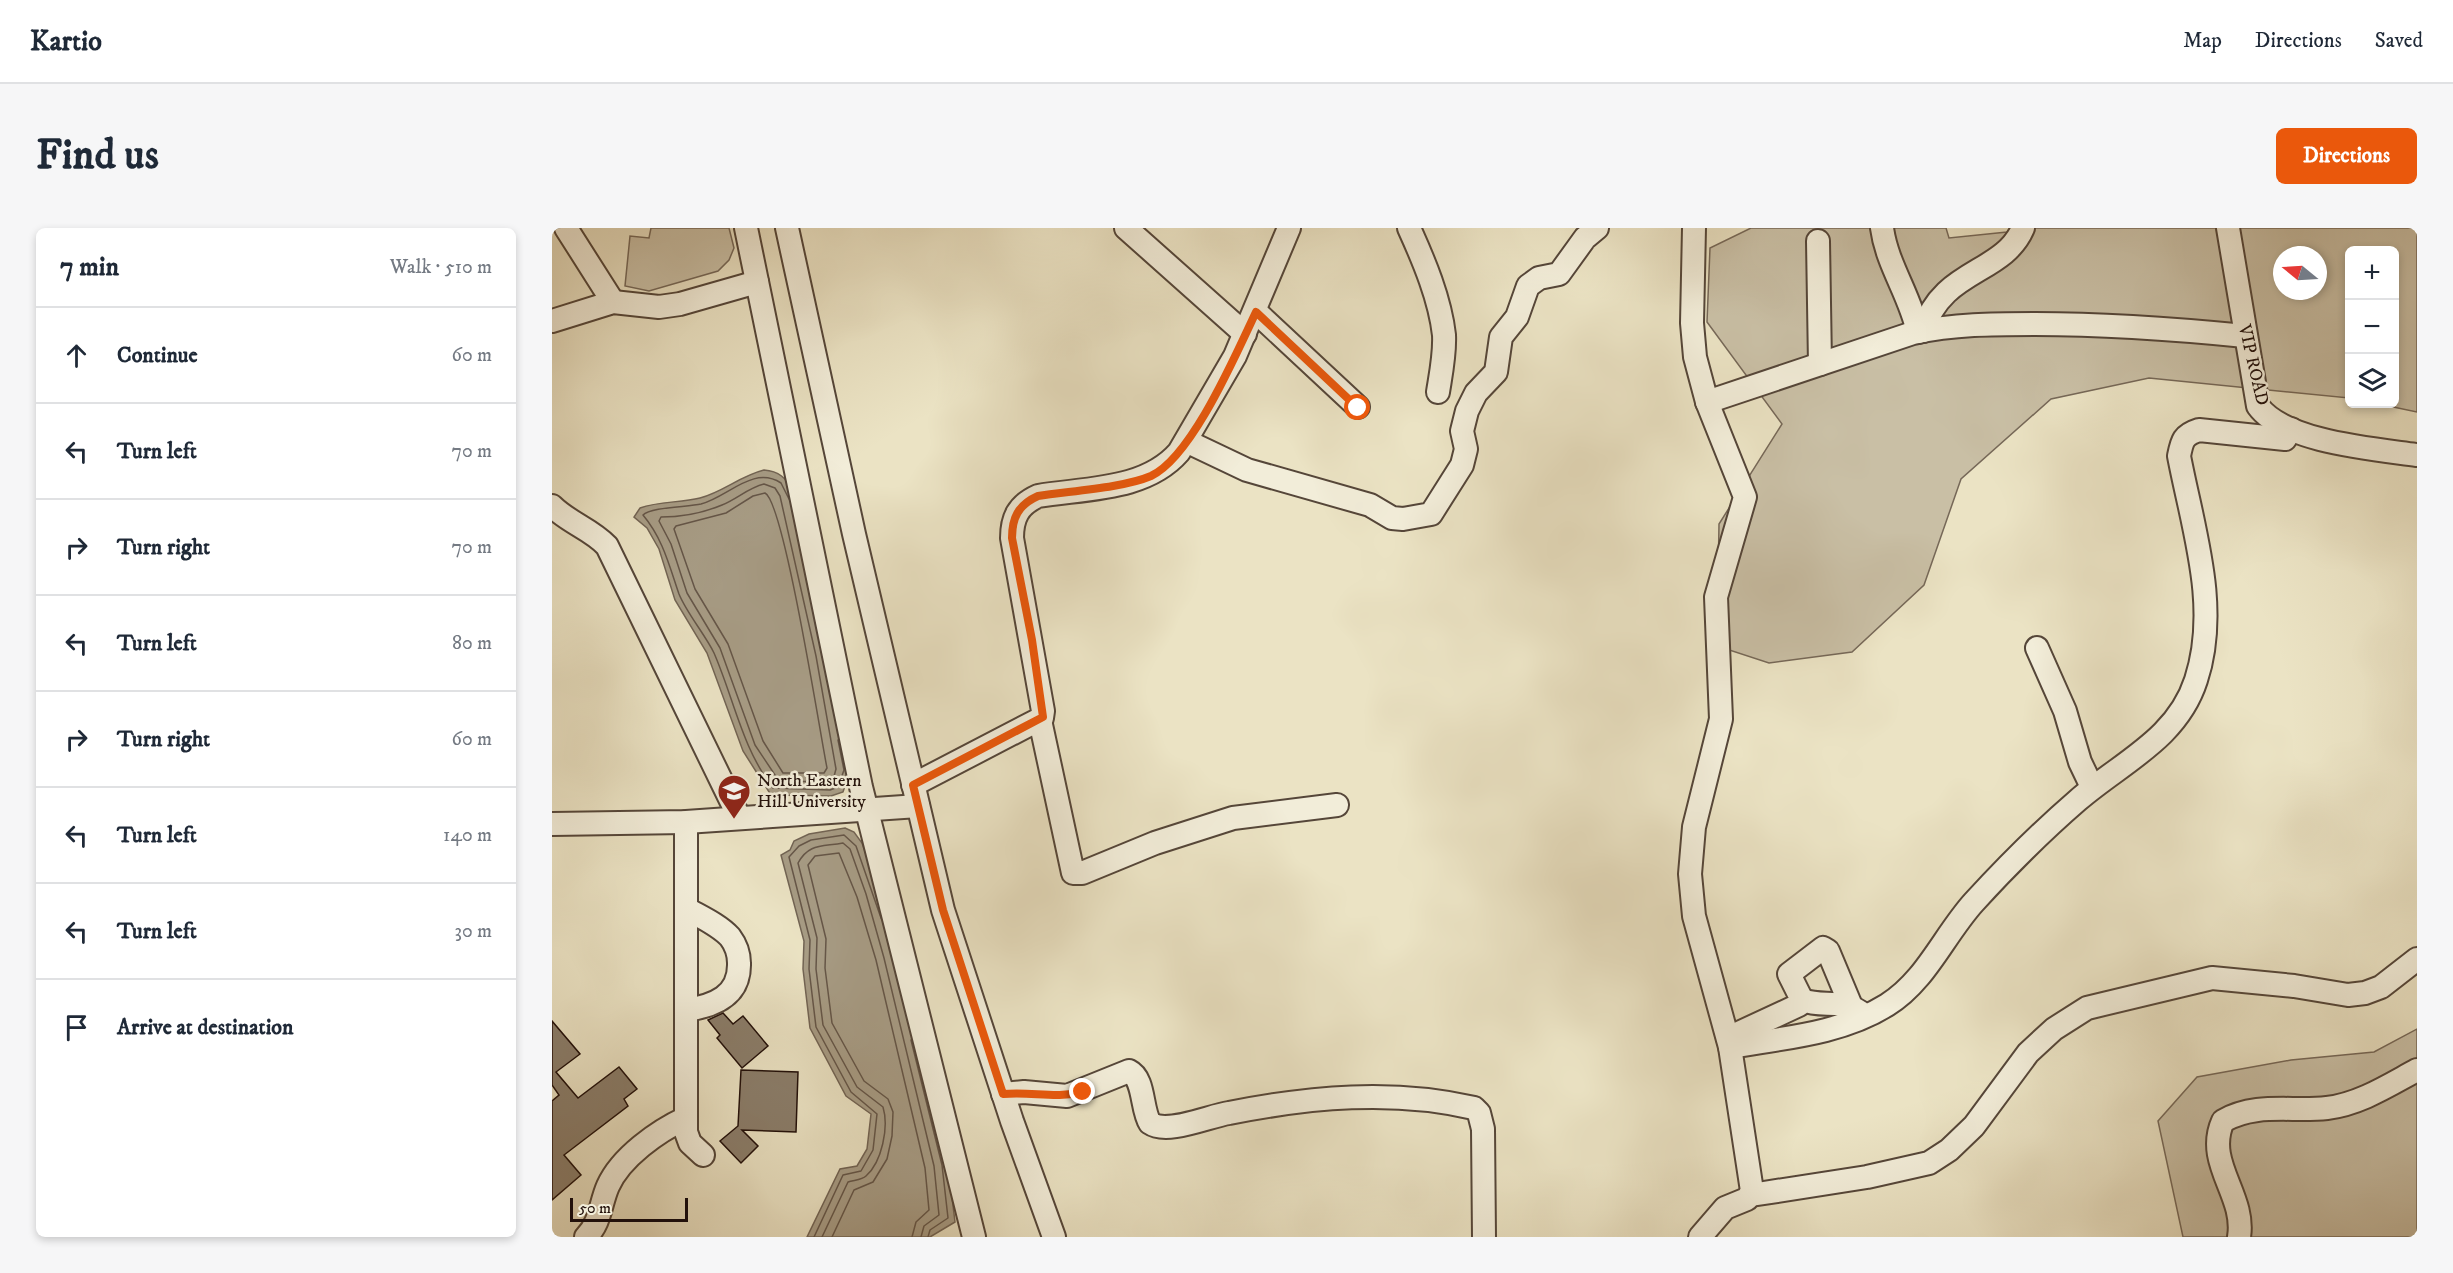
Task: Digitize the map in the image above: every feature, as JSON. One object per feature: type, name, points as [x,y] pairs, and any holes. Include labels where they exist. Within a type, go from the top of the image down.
[{"type":"street","points":[[566,228],[613,302]]},
{"type":"street","points":[[746,228],[867,811],[974,1237]]},
{"type":"street","points":[[787,228],[943,910],[1003,1094],[1054,1237]]},
{"type":"street","points":[[1126,228],[1245,334]]},
{"type":"street","points":[[1289,228],[1245,334],[1215,393],[1170,463],[1148,477],[1038,496],[1027,501],[1018,510],[1012,522],[1012,538],[1034,650],[1043,711],[1040,720],[1073,873],[1082,873],[1155,843],[1233,818],[1337,805]]},
{"type":"street","points":[[1409,228],[1433,291],[1444,336],[1438,392]]},
{"type":"street","points":[[1186,441],[1237,466],[1370,505],[1392,518],[1403,519],[1431,514],[1462,465],[1466,450],[1462,431],[1467,411],[1476,393],[1496,372],[1501,337],[1517,317],[1528,286],[1539,278],[1559,274],[1585,238],[1597,228]]},
{"type":"street","points":[[1694,228],[1693,341],[1707,402],[1745,497],[1716,597],[1721,719],[1694,827],[1689,874],[1694,916],[1729,1043],[1751,1195]]},
{"type":"street","points":[[1882,228],[1887,252],[1911,302],[1920,331]]},
{"type":"street","points":[[1920,331],[1947,289],[2013,246],[2023,228]]},
{"type":"street","name":"VIP ROAD","points":[[2228,228],[2258,406],[2266,416],[2281,426],[2291,429],[2368,448],[2417,455]]},
{"type":"street","points":[[1818,241],[1820,364]]},
{"type":"street","points":[[552,321],[613,302],[659,307],[680,304],[757,282]]},
{"type":"street","points":[[1256,312],[1358,408]]},
{"type":"street","points":[[1707,402],[1920,331],[1969,324],[2115,324],[2245,336]]},
{"type":"street","points":[[1729,1043],[1811,1033],[1858,1011],[1887,1006],[1919,978],[1969,908],[2030,844],[2092,788],[2166,733],[2180,713],[2196,680],[2205,643],[2205,591],[2179,456],[2182,440],[2188,433],[2199,430],[2284,439],[2291,429]]},
{"type":"street","points":[[552,506],[566,519],[599,537],[607,546],[739,817]]},
{"type":"street","points":[[2037,648],[2065,711],[2080,762],[2092,788]]},
{"type":"street","points":[[552,824],[686,822],[867,811],[916,796],[1040,720]]},
{"type":"street","points":[[686,822],[686,1118],[688,1138],[703,1155]]},
{"type":"street","points":[[686,1010],[707,1007],[725,996],[734,988],[739,972],[737,948],[731,938],[720,928],[687,909]]},
{"type":"street","points":[[1802,1000],[1789,974],[1826,948],[1858,1011]]},
{"type":"street","points":[[1700,1237],[1725,1209],[1751,1195],[1867,1177],[1929,1163],[1949,1150],[1974,1126],[2028,1053],[2054,1029],[2087,1008],[2212,978],[2237,978],[2348,995],[2365,993],[2381,987],[2417,959]]},
{"type":"street","points":[[1729,1043],[1799,1005],[1802,1000]]},
{"type":"street","points":[[1802,1000],[1858,1011]]},
{"type":"street","points":[[2239,1237],[2238,1213],[2216,1145],[2223,1121],[2236,1113],[2252,1110],[2326,1108],[2342,1105],[2362,1098],[2417,1070]]},
{"type":"street","points":[[1003,1094],[1024,1092],[1067,1096],[1129,1071],[1138,1079],[1144,1111],[1150,1123],[1164,1129],[1229,1113],[1345,1096],[1408,1098],[1474,1108],[1479,1113],[1483,1129],[1484,1237]]},
{"type":"street","points":[[586,1237],[601,1215],[608,1186],[617,1171],[669,1126],[686,1118]]},
{"type":"shaded area","points":[[651,228],[729,228],[734,248],[729,260],[718,271],[649,291],[625,286],[630,236],[649,238]]},
{"type":"shaded area","points":[[1751,228],[1946,228],[1949,238],[2007,232],[2010,228],[2417,228],[2417,412],[2398,408],[2399,246],[2345,246],[2345,398],[2149,378],[2051,399],[1961,479],[1924,585],[1852,652],[1769,663],[1717,646],[1719,524],[1782,424],[1707,322],[1710,248]]},
{"type":"shaded area","points":[[2417,1029],[2417,1237],[2183,1237],[2158,1121],[2197,1077],[2291,1060],[2374,1052]]},
{"type":"water","points":[[764,470],[782,476],[793,491],[850,771],[843,792],[831,796],[771,795],[743,751],[707,653],[675,600],[659,549],[647,528],[634,517],[640,508],[700,498]]},
{"type":"water","points":[[845,828],[854,832],[862,843],[879,890],[948,1164],[955,1222],[930,1237],[807,1237],[840,1169],[857,1166],[867,1149],[871,1114],[846,1096],[810,1028],[803,969],[804,941],[781,855],[790,850],[794,841],[809,834]]},
{"type":"building","points":[[723,1013],[733,1024],[743,1016],[768,1046],[742,1068],[717,1038],[720,1035],[708,1020]]},
{"type":"building","points":[[552,1021],[580,1054],[556,1072],[578,1098],[619,1067],[637,1089],[624,1099],[628,1106],[564,1155],[581,1175],[552,1200],[552,1101],[559,1095],[552,1085]]},
{"type":"building","points":[[741,1070],[798,1072],[796,1132],[742,1130],[758,1146],[741,1163],[720,1141],[738,1126]]},
{"type":"place","name":"North Eastern Hill University","points":[[734,820]]},
{"type":"route","points":[[1083,1092],[1057,1097],[1024,1092],[1003,1094],[943,910],[913,785],[1043,717],[1032,640],[1012,538],[1012,522],[1018,510],[1027,501],[1038,496],[1137,480],[1158,472],[1170,463],[1215,393],[1256,312],[1358,408]]}]
